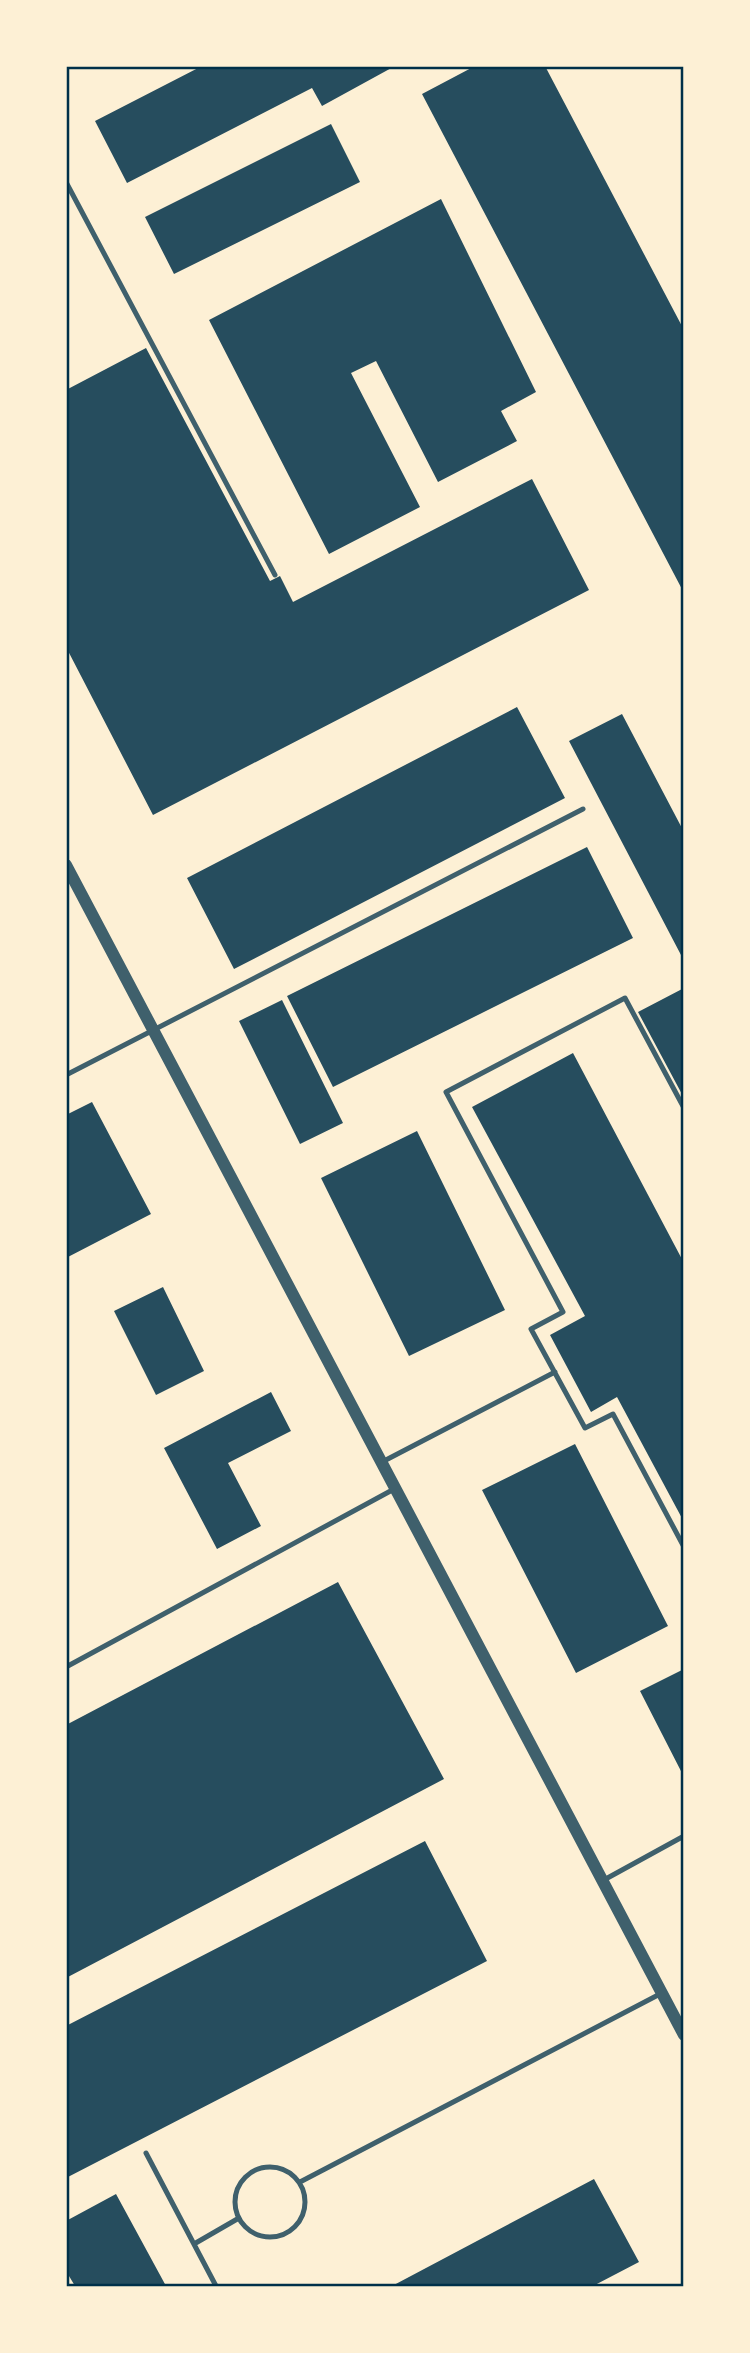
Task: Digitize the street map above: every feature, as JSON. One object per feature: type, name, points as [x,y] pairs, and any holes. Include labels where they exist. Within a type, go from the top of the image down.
[{"type":"street","points":[[66,865],[684,2035]]},
{"type":"lane","points":[[66,182],[275,575]]},
{"type":"lane","points":[[66,1075],[583,809]]},
{"type":"lane","points":[[684,1108],[625,998],[446,1092],[563,1312],[531,1329],[585,1428],[613,1413],[684,1547]]},
{"type":"lane","points":[[382,1462],[555,1372]]},
{"type":"lane","points":[[66,1667],[396,1488]]},
{"type":"lane","points":[[602,1881],[684,1836]]},
{"type":"lane","points":[[300,2182],[662,1993]]},
{"type":"lane","points":[[146,2152],[216,2287]]},
{"type":"lane","points":[[276,2168],[287,2171],[300,2182],[305,2199],[304,2211],[291,2230],[280,2236],[256,2234],[246,2228],[239,2218],[235,2207],[239,2186],[245,2177],[255,2170],[276,2168]]},
{"type":"lane","points":[[194,2244],[239,2218]]},
{"type":"building","points":[[202,66],[395,66],[322,106],[312,88],[127,183],[95,121]]},
{"type":"building","points":[[475,66],[545,66],[684,330],[684,593],[422,94]]},
{"type":"building","points":[[331,124],[360,182],[174,274],[145,217]]},
{"type":"building","points":[[441,199],[536,392],[501,411],[517,441],[438,482],[376,361],[351,373],[420,507],[329,554],[209,320]]},
{"type":"building","points":[[146,348],[270,581],[280,576],[293,602],[532,479],[589,590],[153,815],[66,647],[66,390]]},
{"type":"building","points":[[517,707],[565,798],[234,969],[187,878]]},
{"type":"building","points":[[622,714],[684,832],[684,953],[681,955],[569,741]]},
{"type":"building","points":[[587,847],[633,938],[333,1087],[287,996]]},
{"type":"building","points":[[684,988],[684,1098],[638,1012]]},
{"type":"building","points":[[282,1000],[343,1123],[300,1144],[239,1021]]},
{"type":"building","points":[[573,1053],[684,1263],[684,1522],[617,1397],[591,1412],[550,1335],[585,1316],[472,1107]]},
{"type":"building","points":[[92,1102],[151,1214],[66,1258],[66,1115]]},
{"type":"building","points":[[417,1131],[505,1310],[409,1356],[321,1178]]},
{"type":"building","points":[[163,1287],[204,1371],[156,1395],[114,1311]]},
{"type":"building","points":[[271,1392],[291,1431],[228,1463],[261,1526],[217,1549],[164,1448]]},
{"type":"building","points":[[575,1444],[668,1626],[576,1673],[482,1490]]},
{"type":"building","points":[[338,1582],[444,1779],[66,1978],[66,1725]]},
{"type":"building","points":[[684,1669],[684,1777],[640,1691]]},
{"type":"building","points":[[425,1841],[487,1961],[66,2178],[66,2026]]},
{"type":"building","points":[[594,2179],[639,2262],[593,2286],[392,2286]]},
{"type":"building","points":[[116,2194],[166,2286],[75,2286],[66,2271],[66,2221]]}]
